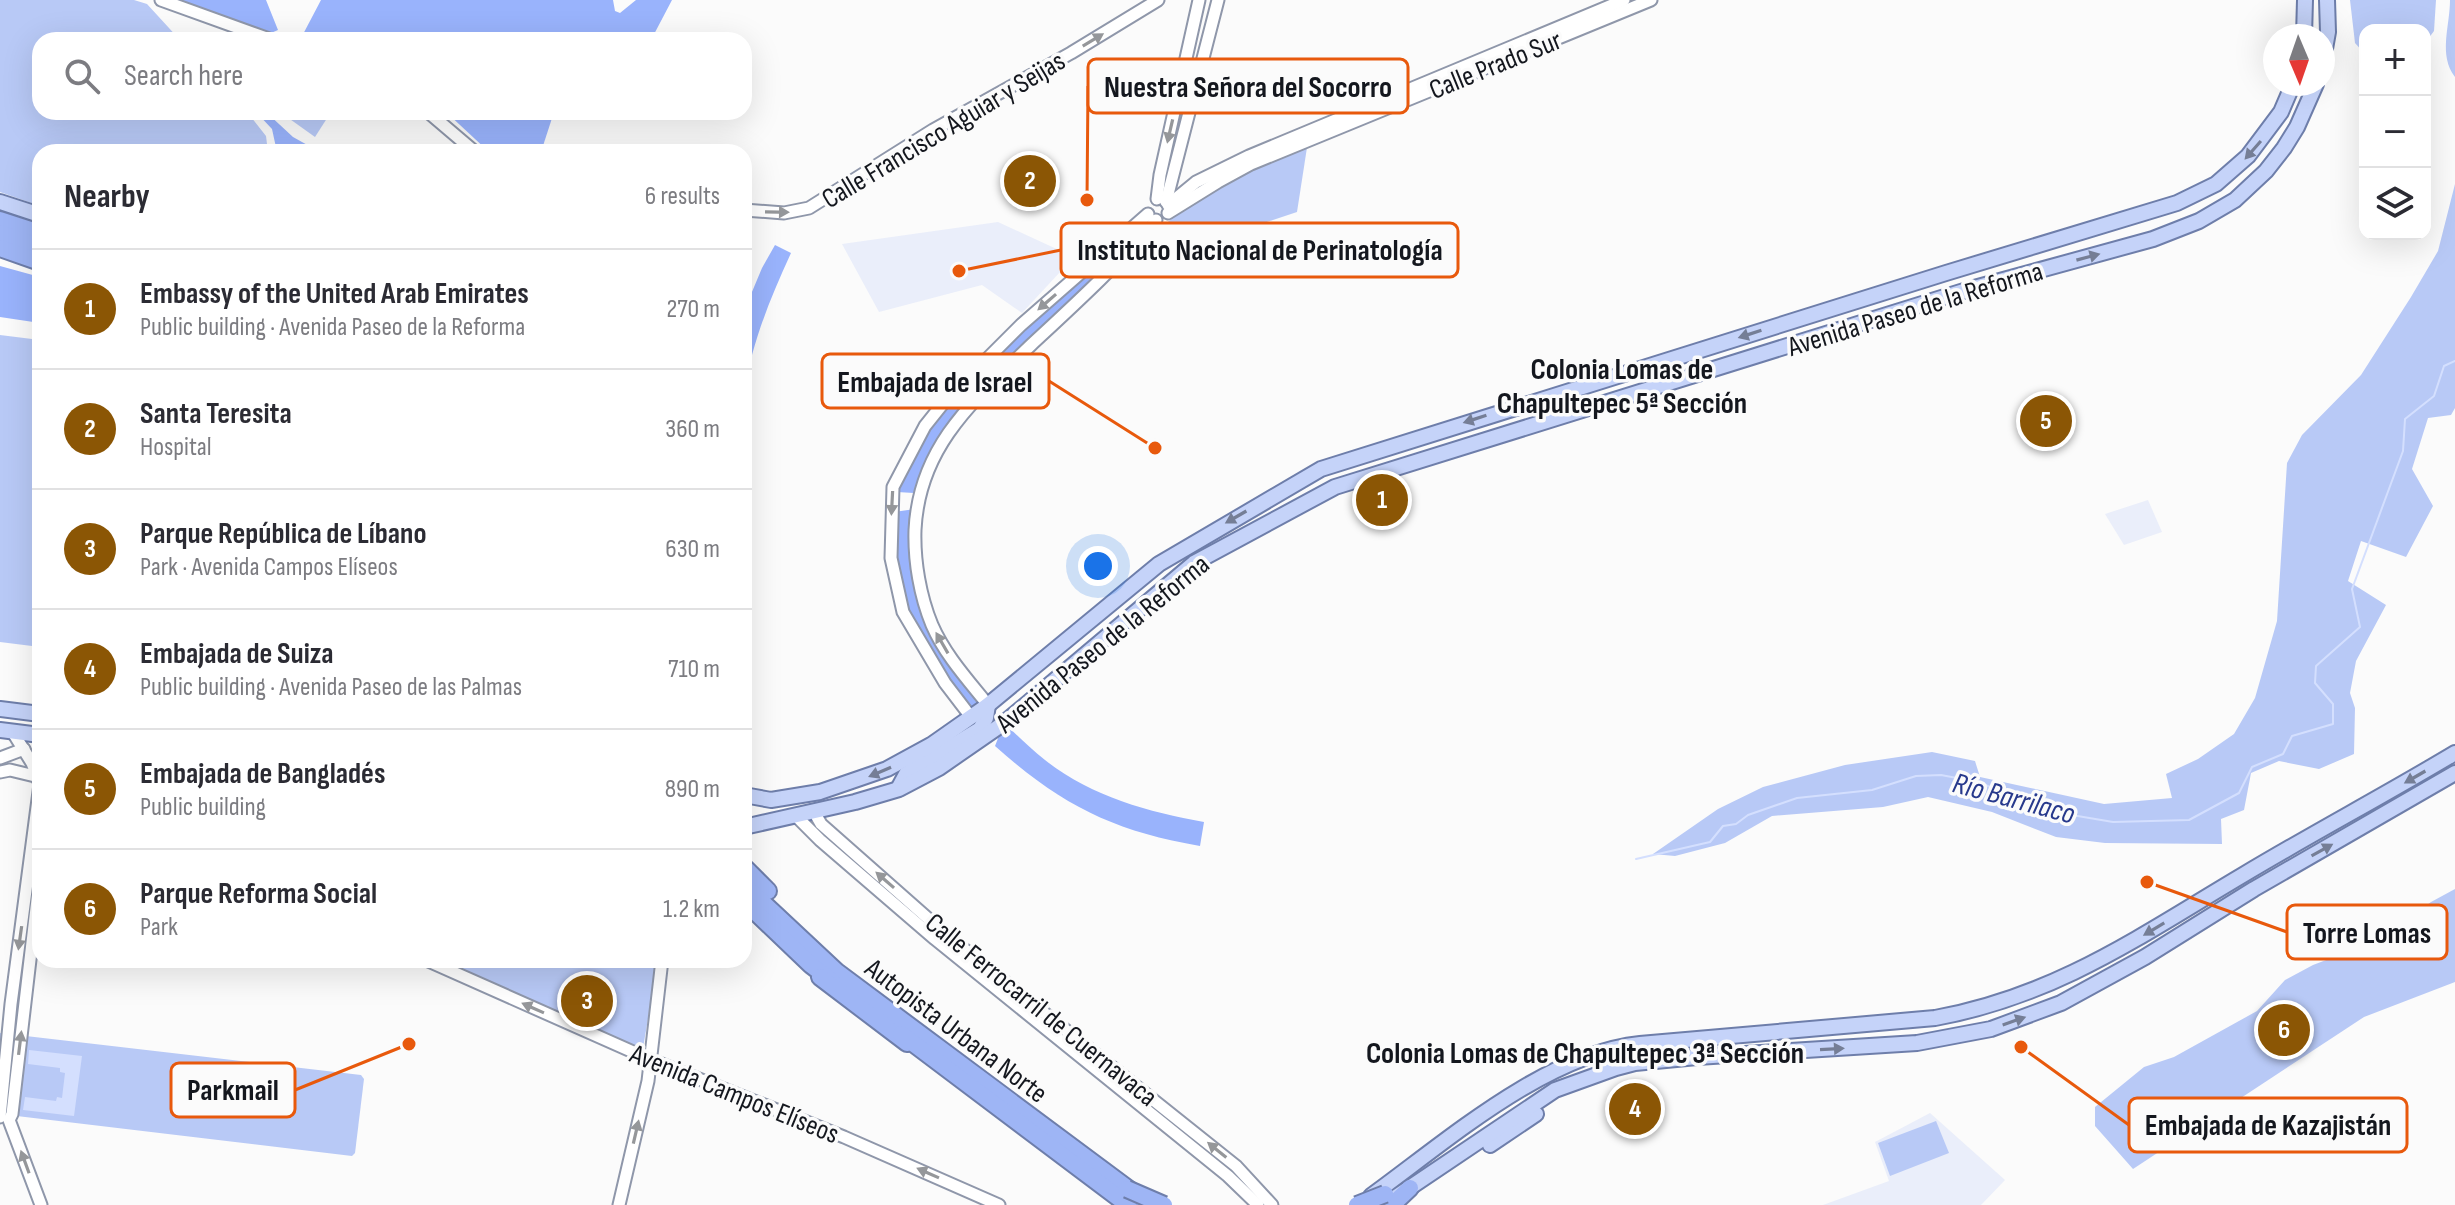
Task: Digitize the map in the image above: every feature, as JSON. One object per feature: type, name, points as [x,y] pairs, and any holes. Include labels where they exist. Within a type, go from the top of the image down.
[{"type":"highway","points":[[0,209],[32,219]]},
{"type":"highway","points":[[0,222],[32,232]]},
{"type":"highway","points":[[0,235],[32,245]]},
{"type":"highway","points":[[0,248],[32,259]]},
{"type":"highway","points":[[752,875],[822,946],[903,1009],[915,1027]]},
{"type":"highway","name":"Autopista Urbana Norte","points":[[752,896],[837,972],[1128,1197]]},
{"type":"highway","name":"Autopista Urbana Norte","points":[[752,897],[824,972],[1152,1204]]},
{"type":"highway","points":[[752,898],[811,965],[949,1070],[1128,1197],[1152,1204]]},
{"type":"highway","points":[[752,917],[836,991],[949,1070]]},
{"type":"highway","points":[[795,927],[827,959],[1152,1204]]},
{"type":"highway","points":[[1371,1202],[1410,1188]]},
{"type":"main road","points":[[2304,24],[2305,0]]},
{"type":"main road","points":[[2327,0],[2328,24]]},
{"type":"main road","name":"Avenida Paseo de la Reforma","points":[[988,705],[1172,555],[1327,466],[1962,268],[2145,215],[2216,184],[2248,156],[2281,112],[2288,96]]},
{"type":"main road","name":"Avenida Paseo de la Reforma","points":[[752,797],[781,799],[846,785],[896,765],[931,745],[979,728],[1004,723],[1194,563],[1335,487],[1967,290],[2153,239],[2191,225],[2251,186],[2284,148],[2310,96]]},
{"type":"main road","points":[[0,202],[32,212]]},
{"type":"main road","points":[[0,256],[32,266]]},
{"type":"main road","points":[[1962,268],[1967,290]]},
{"type":"main road","points":[[1928,279],[1935,300]]},
{"type":"main road","points":[[1172,555],[1182,573]]},
{"type":"main road","points":[[1138,581],[1152,598]]},
{"type":"main road","points":[[988,705],[1004,723]]},
{"type":"main road","points":[[752,825],[899,789],[906,774],[979,728],[986,718],[988,705]]},
{"type":"main road","points":[[0,709],[32,713]]},
{"type":"main road","points":[[6,731],[32,734]]},
{"type":"main road","points":[[1371,1202],[1524,1085],[1622,1046],[1915,1021],[1978,1009],[2058,981],[2135,940],[2455,753]]},
{"type":"main road","points":[[1410,1188],[1555,1090],[1599,1073],[1651,1062],[1917,1043],[1991,1029],[2061,1003],[2145,957],[2254,889],[2455,773]]},
{"type":"main road","points":[[1915,1021],[1912,1031],[1917,1043]]},
{"type":"main road","points":[[1883,1024],[1885,1045]]},
{"type":"main road","points":[[1400,1205],[1599,1073]]},
{"type":"main road","points":[[1371,1202],[1506,1109],[1547,1075]]},
{"type":"street","points":[[161,0],[250,32]]},
{"type":"street","name":"Calle Francisco Aguiar y Seijas","points":[[752,211],[784,213],[809,208],[933,130],[1158,0]]},
{"type":"street","points":[[979,728],[940,676],[903,612],[891,558],[893,487],[925,426],[939,407],[1021,325],[1152,217],[1165,218],[1160,175],[1199,0]]},
{"type":"street","points":[[1165,205],[1218,0]]},
{"type":"street","name":"Calle Prado Sur","points":[[1165,205],[1196,182],[1249,156],[1624,0]]},
{"type":"street","name":"Calle Prado Sur","points":[[1165,205],[1251,164],[1651,0]]},
{"type":"street","points":[[437,120],[466,144]]},
{"type":"street","points":[[988,705],[946,651],[932,625],[917,572],[914,552],[916,514],[925,473],[944,437],[973,402],[1126,256],[1152,217],[1149,204],[1165,205]]},
{"type":"street","points":[[6,731],[24,749],[32,764]]},
{"type":"street","points":[[0,758],[24,749]]},
{"type":"street","points":[[0,772],[10,770],[32,775]]},
{"type":"street","name":"Calle Ferrocarril de Cuernavaca","points":[[819,810],[817,817],[821,824],[912,911],[1085,1060],[1228,1176],[1258,1205]]},
{"type":"street","name":"Calle Ferrocarril de Cuernavaca","points":[[795,815],[820,840],[1093,1049],[1236,1166],[1272,1205]]},
{"type":"street","points":[[32,847],[11,1004],[4,1118],[41,1205]]},
{"type":"street","points":[[4,1118],[12,1114],[32,944]]},
{"type":"street","name":"Avenida Campos Elíseos","points":[[444,968],[649,1059],[844,1137],[999,1205]]},
{"type":"street","points":[[619,1205],[648,1081],[661,968]]},
{"type":"street","points":[[11,1004],[17,1009],[25,1005]]},
{"type":"street","points":[[1085,1060],[1093,1049]]},
{"type":"shaded area","points":[[0,0],[134,0],[147,4],[173,32],[32,32],[32,120],[253,120],[266,136],[267,144],[32,144],[32,203],[0,192]]},
{"type":"shaded area","points":[[170,0],[266,0],[278,30],[263,31]]},
{"type":"shaded area","points":[[321,0],[613,0],[615,11],[620,13],[636,0],[672,0],[655,32],[304,32]]},
{"type":"shaded area","points":[[2350,0],[2436,0],[2434,31],[2431,35],[2431,24],[2359,24],[2359,47],[2355,43]]},
{"type":"shaded area","points":[[2450,0],[2455,0],[2455,77],[2446,50]]},
{"type":"shaded area","points":[[264,120],[275,120],[306,144],[275,144],[272,129]]},
{"type":"shaded area","points":[[291,120],[326,120],[315,137]]},
{"type":"shaded area","points":[[455,120],[551,120],[544,144],[480,144]]},
{"type":"shaded area","points":[[1308,141],[1297,212],[1146,262],[1136,253],[1173,217],[1218,182]]},
{"type":"shaded area","points":[[2455,184],[2455,408],[2451,415],[2428,418],[2412,469],[2433,506],[2406,557],[2361,541],[2348,581],[2386,605],[2356,661],[2350,693],[2355,708],[2354,754],[2319,769],[2279,761],[2251,773],[2244,810],[2221,819],[2222,844],[2105,843],[2056,837],[1992,812],[1928,797],[1883,807],[1772,816],[1725,843],[1675,856],[1653,854],[1718,809],[1763,787],[1845,765],[1932,752],[1975,761],[1980,777],[2104,804],[2172,798],[2166,774],[2198,759],[2234,734],[2255,698],[2277,621],[2287,463],[2302,435],[2361,375],[2411,297],[2438,251]]},
{"type":"shaded area","points":[[998,222],[1074,257],[1022,313],[982,285],[879,312],[842,244]]},
{"type":"shaded area","points":[[1120,229],[1130,244],[954,425],[922,490],[897,492],[932,417]]},
{"type":"shaded area","points":[[775,245],[791,253],[752,356],[752,292]]},
{"type":"shaded area","points":[[0,266],[32,275],[32,322],[0,317]]},
{"type":"shaded area","points":[[0,335],[32,339],[32,646],[0,642]]},
{"type":"shaded area","points":[[2148,500],[2162,532],[2124,545],[2105,514]]},
{"type":"shaded area","points":[[915,509],[915,556],[930,622],[988,705],[971,717],[905,610],[895,562],[894,512]]},
{"type":"shaded area","points":[[1004,723],[1062,773],[1100,793],[1162,813],[1204,822],[1200,846],[1114,823],[1066,800],[995,746]]},
{"type":"shaded area","points":[[2455,889],[2455,982],[2364,1017],[2133,1169],[2095,1126],[2095,1107],[2144,1067],[2174,1057],[2257,1011],[2285,980],[2313,965],[2379,940],[2431,902]]},
{"type":"shaded area","points":[[454,968],[657,968],[642,1054]]},
{"type":"shaded area","points":[[0,1033],[361,1075],[364,1079],[355,1153],[352,1156],[0,1114]]},
{"type":"shaded area","points":[[29,1050],[82,1056],[74,1116],[23,1110],[25,1097],[56,1101],[57,1097],[62,1098],[65,1073],[60,1072],[60,1068],[28,1064]]},
{"type":"shaded area","points":[[1930,1113],[2005,1180],[1981,1205],[1823,1205],[1889,1181],[1875,1142]]},
{"type":"shaded area","points":[[1936,1121],[1949,1153],[1890,1176],[1878,1143]]},
{"type":"waterway","name":"Río Barrilaco","points":[[1636,859],[1710,842],[1723,826],[1736,824],[1748,815],[1797,798],[1872,790],[1916,776],[1941,775],[1978,782],[2048,811],[2113,822],[2189,820],[2239,793],[2252,767],[2283,754],[2292,736],[2333,724],[2333,704],[2315,683],[2316,666],[2360,627],[2352,589],[2403,451],[2405,419],[2434,396],[2444,366],[2455,361]]},
{"type":"place","name":"Santa Teresita","points":[[1030,181]]},
{"type":"place","name":"Nuestra Señora del Socorro","points":[[1087,200]]},
{"type":"place","name":"Instituto Nacional de Perinatología","points":[[959,271]]},
{"type":"place","name":"Embajada de Bangladés","points":[[2046,421]]},
{"type":"place","name":"Embajada de Israel","points":[[1155,448]]},
{"type":"place","name":"Embassy of the United Arab Emirates","points":[[1382,500]]},
{"type":"place","name":"Torre Lomas","points":[[2147,882]]},
{"type":"place","name":"Parque República de Líbano","points":[[587,1001]]},
{"type":"place","name":"Parque Reforma Social","points":[[2284,1030]]},
{"type":"place","name":"Parkmail","points":[[409,1044]]},
{"type":"place","name":"Embajada de Kazajistán","points":[[2021,1047]]},
{"type":"place","name":"Embajada de Suiza","points":[[1635,1109]]},
{"type":"district","name":"Colonia Lomas de Chapultepec 5ª Sección","points":[[1622,386]]},
{"type":"district","name":"Colonia Lomas de Chapultepec 3ª Sección","points":[[1585,1053]]}]
